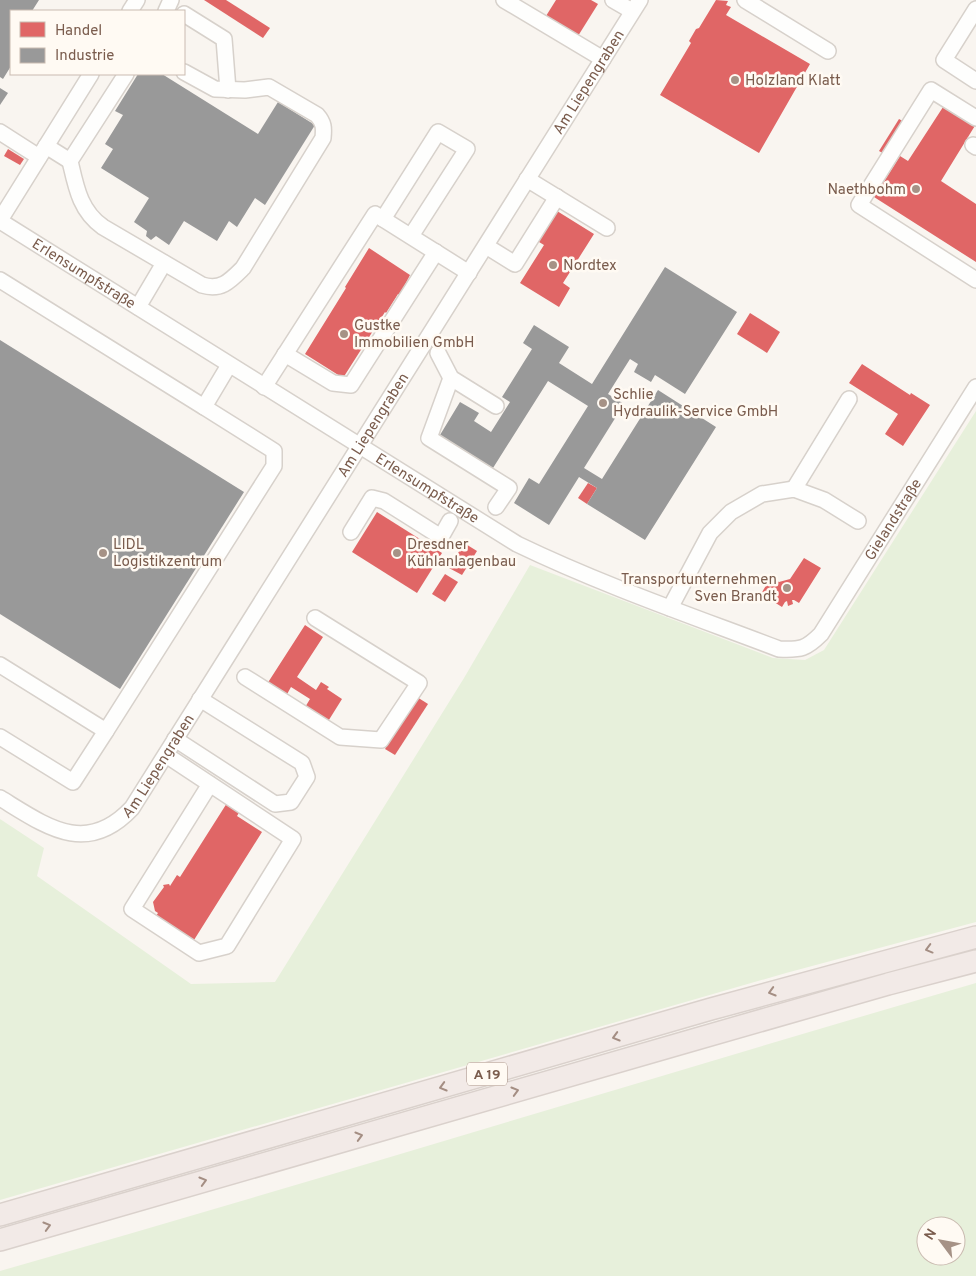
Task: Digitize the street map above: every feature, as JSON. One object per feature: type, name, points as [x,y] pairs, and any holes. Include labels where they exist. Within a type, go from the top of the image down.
[{"type":"highway","name":"A 19","points":[[0,1215],[711,1009],[976,937]]},
{"type":"highway","name":"A 19","points":[[0,1240],[888,984],[976,961]]},
{"type":"street","points":[[504,0],[603,59]]},
{"type":"street","points":[[613,0],[636,6]]},
{"type":"street","points":[[745,0],[828,51]]},
{"type":"street","name":"Am Liepengraben","points":[[0,798],[42,824],[73,834],[94,833],[120,821],[132,808],[636,6]]},
{"type":"street","points":[[976,9],[944,60],[976,81]]},
{"type":"street","points":[[185,15],[224,39],[228,90]]},
{"type":"street","points":[[125,75],[70,161],[80,202],[94,221],[210,288],[222,286],[233,279],[253,253],[323,138],[324,128],[322,121],[317,115],[275,89],[263,87],[245,90],[215,89],[208,87],[185,73]]},
{"type":"street","points":[[0,220],[90,75]]},
{"type":"street","points":[[976,118],[931,90],[859,205],[976,280]]},
{"type":"street","points":[[0,132],[70,161]]},
{"type":"street","points":[[383,219],[438,132],[466,149],[411,236]]},
{"type":"street","points":[[528,179],[607,228]]},
{"type":"street","points":[[486,246],[515,264],[556,197]]},
{"type":"street","points":[[264,387],[375,214],[469,273]]},
{"type":"street","name":"Erlensumpfstraße","points":[[0,220],[517,544],[670,608],[779,649],[796,650],[804,648]]},
{"type":"street","points":[[285,354],[333,383],[351,385],[436,252]]},
{"type":"street","points":[[138,307],[164,262]]},
{"type":"street","points":[[0,280],[274,451],[274,466],[73,782],[0,737]]},
{"type":"street","points":[[438,353],[450,378],[496,406]]},
{"type":"street","points":[[204,407],[229,365]]},
{"type":"street","points":[[450,378],[429,438],[509,488],[496,507]]},
{"type":"street","name":"Gielandstraße","points":[[804,648],[821,634],[976,388]]},
{"type":"street","points":[[794,489],[849,399]]},
{"type":"street","points":[[670,608],[710,533],[731,512],[762,494],[794,489],[824,500],[858,521]]},
{"type":"street","points":[[351,532],[372,498],[384,501],[440,537],[450,521]]},
{"type":"street","points":[[245,677],[340,737],[381,740],[419,683],[315,618]]},
{"type":"street","points":[[0,665],[106,731]]},
{"type":"street","points":[[175,740],[275,804],[291,802],[307,777],[302,763],[200,699]]},
{"type":"street","points":[[166,755],[210,784],[293,839],[227,946],[199,953],[132,909],[210,784]]},
{"type":"green space","points":[[976,411],[976,922],[786,973],[0,1200],[0,819],[44,848],[37,876],[191,984],[275,982],[464,678],[530,565],[773,658],[805,660],[824,650]]},
{"type":"green space","points":[[976,983],[976,1276],[0,1276],[0,1271]]},
{"type":"building: Handel","points":[[204,0],[226,0],[270,28],[263,38]]},
{"type":"building: Handel","points":[[556,0],[591,0],[598,4],[578,36],[546,16]]},
{"type":"building: Handel","name":"Holzland Klatt","points":[[716,0],[728,1],[726,5],[731,7],[726,15],[810,64],[759,153],[660,95],[691,43],[689,41],[696,29],[699,28]]},
{"type":"building: Handel","name":"Naethbohm","points":[[945,104],[976,124],[941,181],[976,204],[976,262],[874,197],[900,156],[908,161]]},
{"type":"building: Handel","points":[[899,119],[908,124],[888,156],[879,151]]},
{"type":"building: Handel","points":[[8,149],[24,159],[20,165],[4,156]]},
{"type":"building: Handel","name":"Nordtex","points":[[557,211],[594,234],[563,283],[570,288],[559,307],[520,283],[544,245],[539,242],[538,238]]},
{"type":"building: Handel","name":"Gustke Immobilien GmbH","points":[[369,248],[410,275],[400,295],[398,294],[385,312],[343,378],[305,354]]},
{"type":"building: Handel","points":[[750,313],[780,332],[767,353],[737,334]]},
{"type":"building: Handel","points":[[862,364],[910,395],[911,393],[930,405],[903,446],[885,434],[898,414],[849,383]]},
{"type":"building: Handel","points":[[588,483],[597,488],[587,504],[578,498]]},
{"type":"building: Handel","name":"Dresdner Kühlanlagenbau","points":[[377,512],[442,553],[417,593],[352,552]]},
{"type":"building: Handel","points":[[464,543],[477,551],[462,575],[449,568]]},
{"type":"building: Handel","name":"Transportunternehmen Sven Brandt","points":[[804,558],[821,568],[799,603],[792,600],[793,604],[788,606],[787,601],[782,607],[761,594],[771,577],[779,582],[790,579]]},
{"type":"building: Handel","points":[[445,574],[458,582],[445,602],[432,594]]},
{"type":"building: Handel","points":[[305,625],[323,637],[297,677],[316,690],[321,682],[329,687],[327,689],[342,699],[327,723],[304,709],[310,699],[291,687],[286,696],[267,684]]},
{"type":"building: Handel","points":[[417,697],[428,704],[395,755],[385,749]]},
{"type":"building: Handel","points":[[227,803],[240,811],[237,816],[262,832],[194,940],[156,916],[158,913],[155,911],[153,902],[164,887],[163,885],[169,884],[170,886],[177,875],[180,877]]},
{"type":"building: Industrie","points":[[0,0],[39,0],[33,10],[10,10],[10,68],[3,79],[0,77]]},
{"type":"building: Industrie","points":[[137,75],[164,75],[258,134],[278,102],[315,125],[265,205],[255,198],[237,227],[229,221],[217,241],[184,221],[169,245],[156,236],[151,240],[146,236],[147,231],[134,222],[149,198],[101,168],[113,149],[105,144],[123,115],[115,111]]},
{"type":"building: Industrie","points":[[0,88],[8,93],[0,105]]},
{"type":"building: Industrie","name":"Schlie Hydraulik-Service GmbH","points":[[665,267],[737,312],[685,394],[655,375],[651,382],[634,372],[638,364],[630,359],[608,394],[624,404],[584,468],[602,479],[658,390],[716,427],[645,540],[587,504],[597,488],[579,477],[549,525],[514,503],[529,478],[539,484],[588,406],[548,381],[493,468],[440,435],[460,402],[479,413],[474,421],[491,432],[510,402],[502,397],[532,349],[523,343],[534,325],[569,347],[559,363],[592,384]]},
{"type":"building: Industrie","name":"LIDL Logistikzentrum","points":[[0,340],[244,492],[120,689],[0,614]]},
{"type":"place","name":"Holzland Klatt","points":[[735,80]]},
{"type":"place","name":"Naethbohm","points":[[916,189]]},
{"type":"place","name":"Nordtex","points":[[553,265]]},
{"type":"place","name":"Gustke Immobilien GmbH","points":[[344,334]]},
{"type":"place","name":"Schlie Hydraulik-Service GmbH","points":[[603,403]]},
{"type":"place","name":"LIDL Logistikzentrum","points":[[103,553]]},
{"type":"place","name":"Dresdner Kühlanlagenbau","points":[[397,553]]},
{"type":"place","name":"Transportunternehmen Sven Brandt","points":[[787,588]]}]
